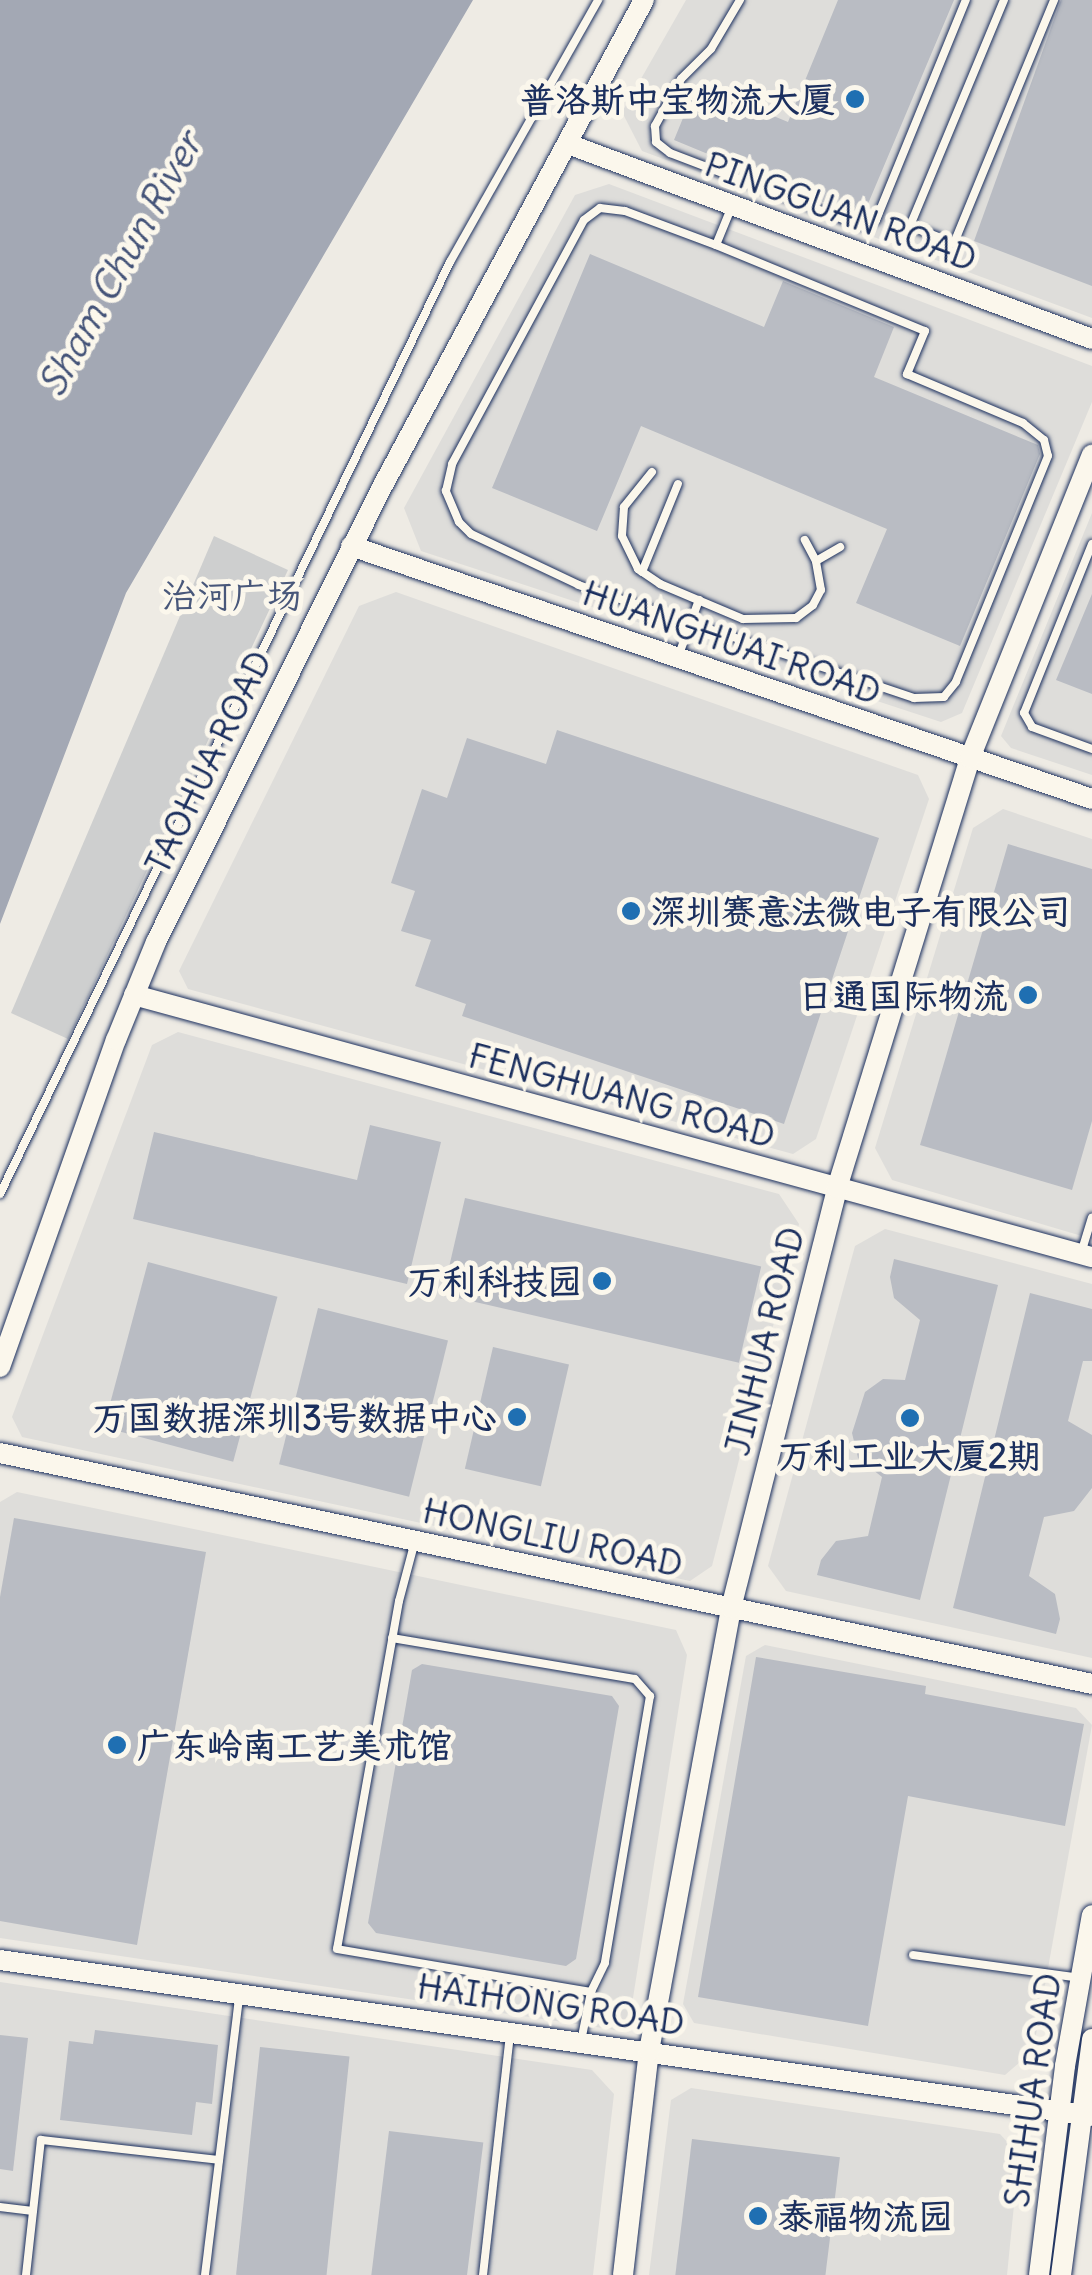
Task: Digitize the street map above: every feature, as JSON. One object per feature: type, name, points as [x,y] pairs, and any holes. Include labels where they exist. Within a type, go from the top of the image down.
[{"type":"street","name":"TAOHUA ROAD","points":[[0,1367],[134,995],[351,546],[644,0]]},
{"type":"street","name":"PINGGUAN ROAD","points":[[568,144],[1092,339]]},
{"type":"street","name":"JINHUA ROAD","points":[[623,2275],[649,2050],[731,1608],[836,1188],[970,758],[1092,455]]},
{"type":"street","name":"HUANGHUAI ROAD","points":[[351,546],[1092,799]]},
{"type":"street","name":"FENGHUANG ROAD","points":[[134,995],[1086,1256]]},
{"type":"street","name":"HONGLIU ROAD","points":[[0,1454],[1092,1684]]},
{"type":"street","name":"SHIHUA ROAD","points":[[1061,2275],[1077,2113],[1080,1978],[1092,1914]]},
{"type":"street","name":"HAIHONG ROAD","points":[[0,1960],[1077,2113]]},
{"type":"street","name":"SHIHUA ROAD","points":[[1039,2275],[1092,2039]]},
{"type":"lane","points":[[0,1194],[450,262],[598,0]]},
{"type":"lane","points":[[740,0],[712,49],[681,79],[655,126],[656,142],[670,153],[861,226],[876,220],[966,0]]},
{"type":"lane","points":[[1004,0],[910,226],[954,243],[1054,0]]},
{"type":"lane","points":[[716,245],[732,206]]},
{"type":"lane","points":[[611,208],[625,211],[716,245],[925,331],[907,374],[1022,423],[1044,440],[1048,456],[956,682],[944,697],[914,698],[578,586],[471,534],[451,508],[447,479],[576,234],[592,212],[611,208]]},
{"type":"lane","points":[[652,472],[631,494],[622,520],[624,546],[642,572],[699,600],[743,618],[796,618],[813,605],[821,590],[816,562],[805,540]]},
{"type":"lane","points":[[642,572],[678,484]]},
{"type":"lane","points":[[1092,544],[1024,713],[1032,727],[1092,748]]},
{"type":"lane","points":[[816,562],[840,547]]},
{"type":"lane","points":[[678,658],[699,600]]},
{"type":"lane","points":[[1086,1256],[1092,1216]]},
{"type":"lane","points":[[415,1541],[392,1638],[336,1949],[590,1992]]},
{"type":"lane","points":[[392,1638],[635,1680],[645,1686],[650,1709],[605,1963],[590,1992],[581,2041]]},
{"type":"lane","points":[[914,1955],[1080,1978]]},
{"type":"lane","points":[[205,2275],[239,1994]]},
{"type":"lane","points":[[483,2275],[511,2032]]},
{"type":"lane","points":[[26,2275],[41,2140],[219,2160]]},
{"type":"lane","points":[[0,2207],[33,2210]]},
{"type":"shaded area","points":[[686,0],[1092,0],[1092,318],[642,151],[622,112]]},
{"type":"shaded area","points":[[609,184],[1092,366],[1092,402],[962,713],[941,722],[421,551],[404,508],[575,195]]},
{"type":"shaded area","points":[[1092,513],[1092,775],[1011,748],[1001,736]]},
{"type":"shaded area","points":[[396,592],[918,775],[929,799],[816,1139],[793,1154],[188,989],[179,971],[359,606]]},
{"type":"shaded area","name":"日通国际物流","points":[[1003,809],[1092,839],[1092,1239],[892,1180],[875,1148],[973,828]]},
{"type":"shaded area","points":[[178,1032],[779,1194],[799,1224],[712,1566],[690,1581],[22,1437],[12,1417],[152,1045]]},
{"type":"shaded area","points":[[885,1229],[1092,1284],[1092,1658],[786,1591],[768,1566],[855,1246]]},
{"type":"shaded area","points":[[17,1492],[676,1630],[687,1655],[630,2017],[616,2030],[0,1938],[0,1502]]},
{"type":"shaded area","points":[[765,1645],[1076,1708],[1092,1725],[1033,2051],[1005,2075],[694,2023],[683,2004],[746,1656]]},
{"type":"shaded area","points":[[0,1982],[592,2070],[614,2094],[593,2275],[0,2275]]},
{"type":"shaded area","points":[[691,2088],[1000,2134],[1019,2155],[1007,2275],[649,2275],[671,2100]]},
{"type":"green space","name":"治河广场","points":[[214,536],[288,570],[68,1039],[11,1013]]},
{"type":"water","name":"Sham Chun River","points":[[0,0],[473,0],[126,593],[0,924]]},
{"type":"building","name":"普洛斯中宝物流大厦","points":[[838,0],[954,0],[862,218],[674,140],[697,84],[788,122]]},
{"type":"building","points":[[1061,0],[1092,0],[1092,286],[974,241]]},
{"type":"building","points":[[590,254],[764,327],[783,281],[894,327],[874,377],[1038,445],[1040,454],[960,646],[856,603],[887,529],[641,426],[597,531],[492,488]]},
{"type":"building","points":[[1092,594],[1092,694],[1056,680]]},
{"type":"building","name":"深圳赛意法微电子有限公司","points":[[557,730],[879,838],[784,1124],[462,1016],[466,1004],[415,986],[431,940],[401,931],[415,891],[391,883],[422,789],[447,798],[467,738],[546,764]]},
{"type":"building","name":"日通国际物流","points":[[1008,844],[1092,869],[1092,1121],[1072,1190],[920,1145]]},
{"type":"building","points":[[370,1125],[441,1142],[407,1284],[133,1219],[154,1132],[357,1180]]},
{"type":"building","name":"万利科技园","points":[[465,1198],[761,1266],[739,1363],[443,1294]]},
{"type":"building","name":"万利工业大厦2期","points":[[894,1259],[998,1285],[920,1600],[817,1575],[821,1560],[836,1541],[868,1536],[882,1477],[858,1458],[852,1433],[865,1392],[883,1379],[905,1380],[920,1320],[894,1298],[890,1277]]},
{"type":"building","points":[[148,1262],[277,1297],[233,1462],[104,1427]]},
{"type":"building","points":[[1030,1293],[1092,1309],[1092,1361],[1083,1361],[1068,1421],[1092,1435],[1092,1488],[1074,1511],[1044,1517],[1029,1576],[1055,1594],[1060,1619],[1056,1634],[953,1608]]},
{"type":"building","points":[[318,1308],[448,1340],[409,1497],[279,1464]]},
{"type":"building","name":"万国数据深圳3号数据中心","points":[[493,1347],[569,1365],[541,1486],[465,1469]]},
{"type":"building","points":[[14,1518],[206,1552],[137,1945],[0,1921],[0,1597]]},
{"type":"building","points":[[756,1657],[926,1686],[925,1694],[1084,1724],[1065,1826],[908,1796],[868,2026],[698,1997]]},
{"type":"building","points":[[422,1664],[612,1696],[619,1706],[576,1959],[566,1966],[376,1933],[368,1923],[412,1670]]},
{"type":"building","points":[[95,2030],[218,2045],[212,2104],[196,2102],[192,2135],[60,2120],[69,2041],[93,2044]]},
{"type":"building","points":[[0,2035],[28,2038],[13,2171],[0,2169]]},
{"type":"building","points":[[260,2047],[350,2056],[327,2275],[236,2275]]},
{"type":"building","points":[[389,2131],[483,2143],[467,2275],[371,2275]]},
{"type":"building","name":"泰福物流园","points":[[692,2139],[840,2157],[825,2275],[675,2275]]},
{"type":"place","name":"普洛斯中宝物流大厦","points":[[855,99]]},
{"type":"place","name":"深圳赛意法微电子有限公司","points":[[631,911]]},
{"type":"place","name":"日通国际物流","points":[[1028,995]]},
{"type":"place","name":"万利科技园","points":[[602,1281]]},
{"type":"place","name":"万国数据深圳3号数据中心","points":[[517,1417]]},
{"type":"place","name":"万利工业大厦2期","points":[[910,1418]]},
{"type":"place","name":"广东岭南工艺美术馆","points":[[117,1745]]},
{"type":"place","name":"泰福物流园","points":[[758,2216]]}]
